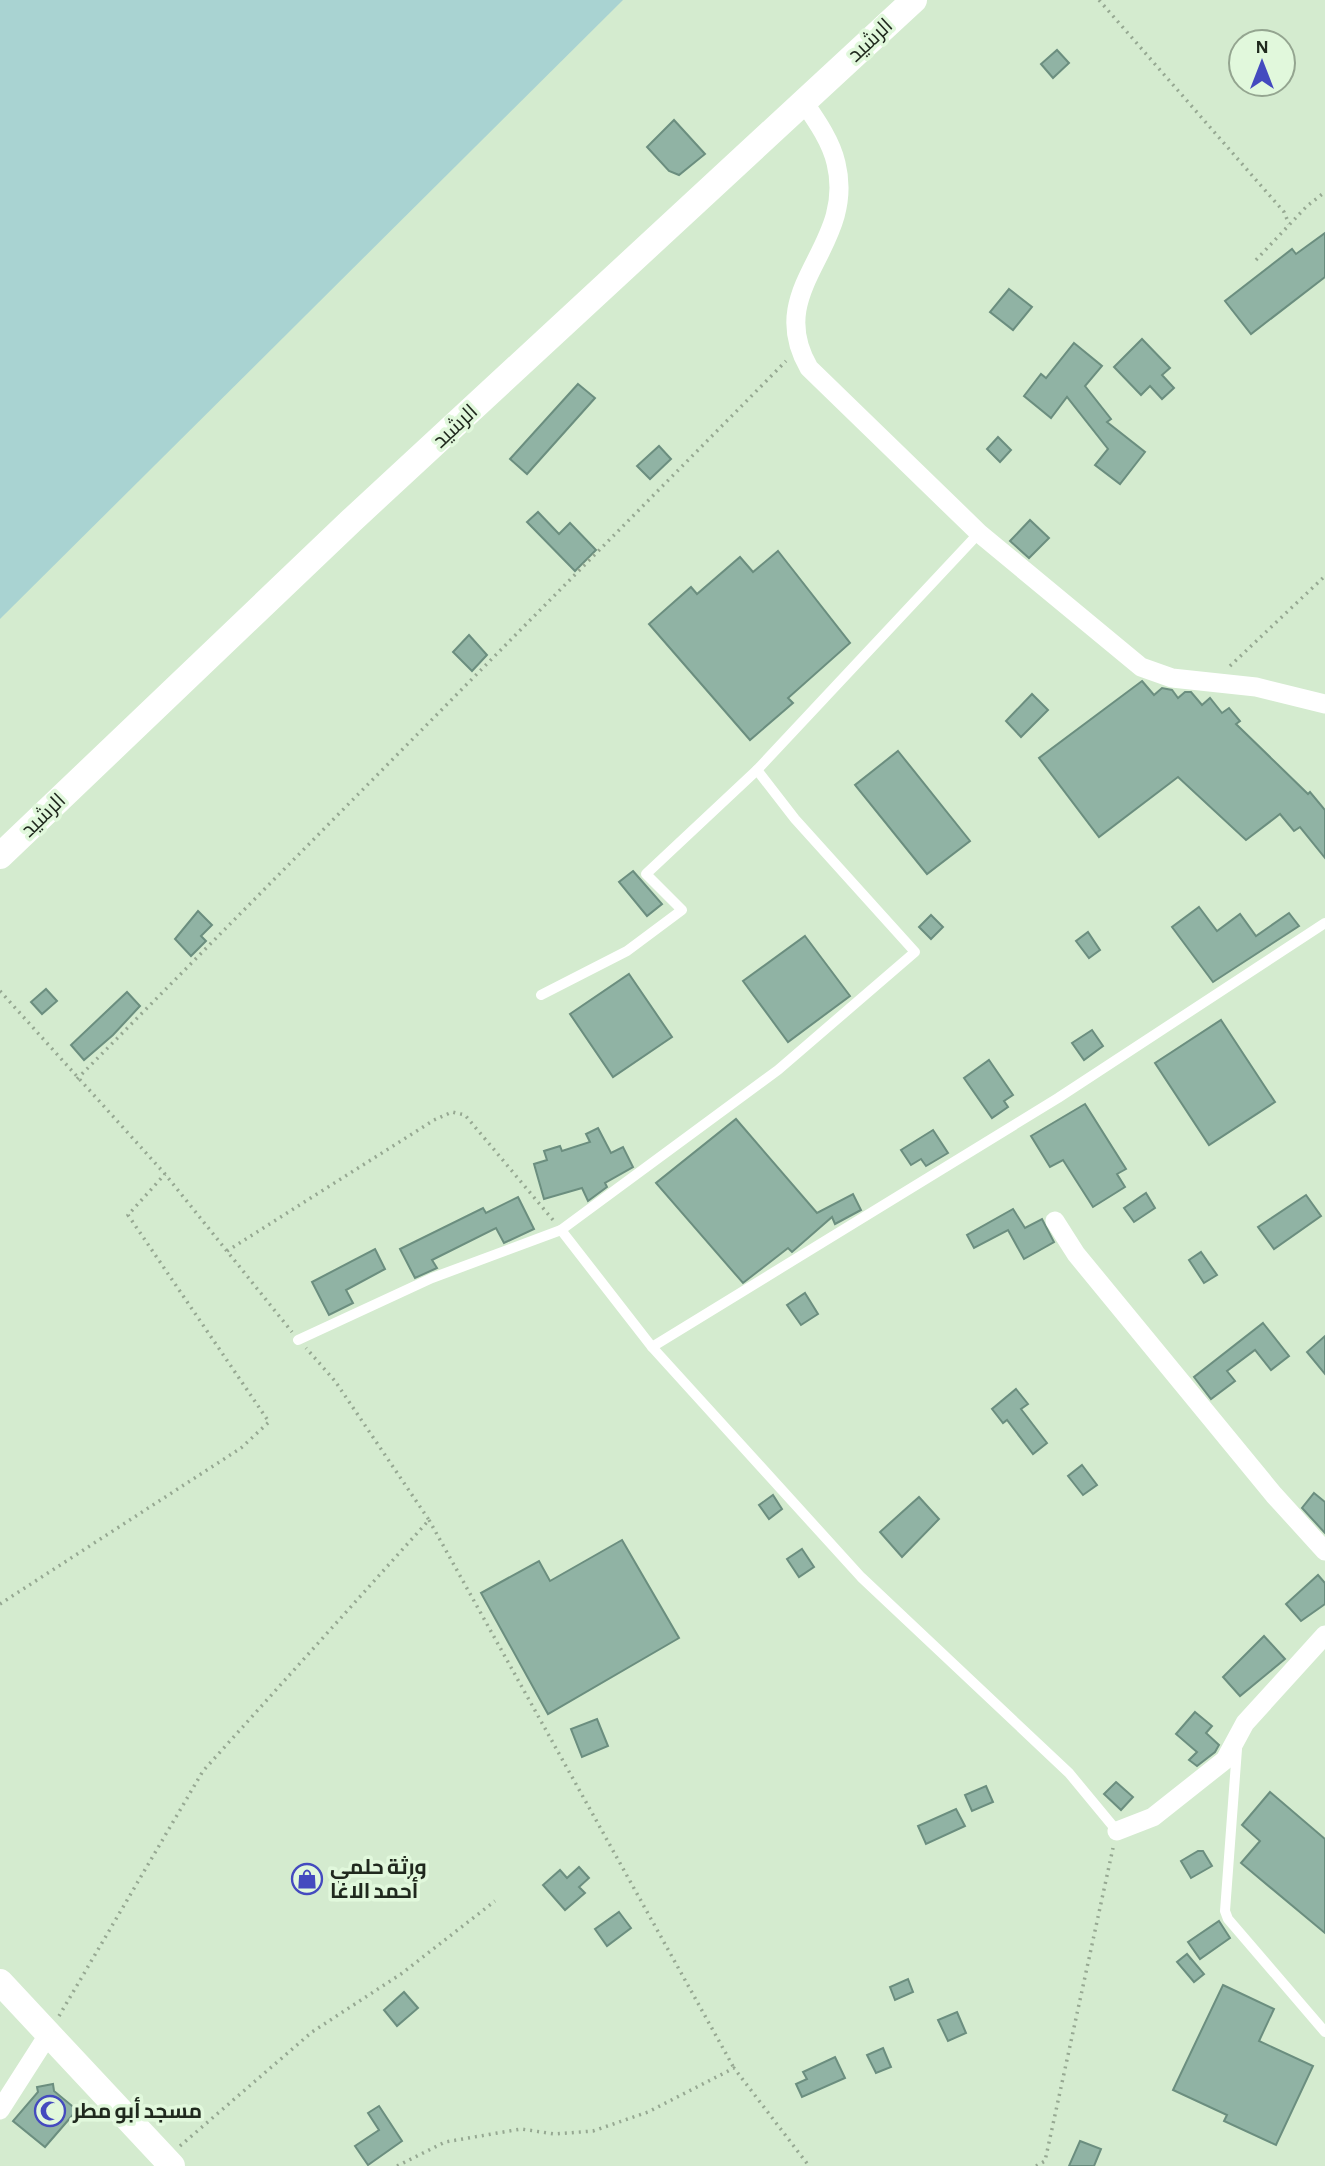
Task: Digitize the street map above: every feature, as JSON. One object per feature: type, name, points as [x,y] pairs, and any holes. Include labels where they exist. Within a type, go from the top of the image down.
[{"type":"main road","name":"الرشيد","points":[[0,856],[332,539],[914,0]]},
{"type":"main road","points":[[0,1982],[169,2162]]},
{"type":"street","points":[[803,101],[819,124],[836,162],[839,186],[838,209],[827,241],[794,309],[798,349],[808,368],[979,533],[1141,667],[1172,678],[1256,687],[1325,704]]},
{"type":"street","points":[[1055,1221],[1076,1254],[1167,1366],[1274,1495],[1324,1547]]},
{"type":"street","points":[[1117,1831],[1153,1817],[1225,1760],[1245,1723],[1325,1635]]},
{"type":"street","points":[[0,2110],[48,2035]]},
{"type":"lane","points":[[541,995],[626,951],[682,910],[646,874],[758,770],[979,533]]},
{"type":"lane","points":[[298,1340],[432,1278],[561,1230],[778,1070],[915,952],[795,819],[758,770]]},
{"type":"lane","points":[[652,1347],[1058,1098],[1325,923]]},
{"type":"lane","points":[[561,1230],[652,1347],[861,1577],[1069,1773],[1117,1831]]},
{"type":"lane","points":[[1239,1738],[1225,1911],[1228,1919],[1325,2032]]},
{"type":"path","points":[[1099,0],[1284,212],[1289,225]]},
{"type":"path","points":[[1255,260],[1325,192]]},
{"type":"path","points":[[76,1079],[798,349]]},
{"type":"path","points":[[1213,682],[1325,576]]},
{"type":"path","points":[[0,991],[76,1079],[165,1174],[298,1340],[335,1381],[429,1520],[734,2068],[809,2166]]},
{"type":"path","points":[[227,1251],[434,1120],[452,1112],[465,1115],[561,1230]]},
{"type":"path","points":[[0,1604],[241,1448],[269,1422],[128,1215],[165,1174]]},
{"type":"path","points":[[48,2035],[203,1771],[429,1520]]},
{"type":"path","points":[[1035,2166],[1045,2161],[1117,1831]]},
{"type":"path","points":[[169,2162],[312,2032],[401,1974],[495,1901]]},
{"type":"path","points":[[397,2166],[445,2142],[521,2129],[555,2134],[593,2131],[648,2112],[734,2068]]},
{"type":"water","points":[[0,0],[623,0],[0,619]]},
{"type":"building","points":[[1057,50],[1069,63],[1053,78],[1041,64]]},
{"type":"building","points":[[674,120],[705,154],[679,175],[669,171],[647,147]]},
{"type":"building","points":[[1325,233],[1325,277],[1251,334],[1225,301],[1292,249],[1296,254]]},
{"type":"building","points":[[1009,289],[1032,307],[1013,330],[990,312]]},
{"type":"building","points":[[1142,339],[1170,368],[1162,375],[1174,388],[1162,399],[1150,386],[1141,395],[1114,367]]},
{"type":"building","points":[[1074,343],[1102,366],[1085,386],[1111,419],[1107,422],[1145,452],[1120,484],[1095,465],[1108,449],[1067,397],[1051,418],[1024,396],[1041,374],[1046,378]]},
{"type":"building","points":[[578,384],[595,398],[527,474],[510,459]]},
{"type":"building","points":[[998,437],[1011,450],[1000,462],[987,449]]},
{"type":"building","points":[[659,446],[671,459],[650,479],[637,466]]},
{"type":"building","points":[[538,512],[559,534],[570,523],[596,550],[575,571],[527,522]]},
{"type":"building","points":[[1030,520],[1049,538],[1029,558],[1010,541]]},
{"type":"building","points":[[778,551],[850,643],[788,698],[793,703],[750,740],[649,624],[691,587],[697,594],[740,557],[753,572]]},
{"type":"building","points":[[469,635],[487,655],[472,671],[453,652]]},
{"type":"building","points":[[1142,681],[1154,695],[1162,688],[1172,690],[1178,698],[1185,692],[1191,692],[1202,705],[1210,698],[1222,713],[1229,708],[1240,721],[1236,724],[1308,794],[1310,792],[1325,810],[1325,858],[1300,827],[1294,831],[1280,814],[1246,840],[1178,777],[1099,837],[1039,758]]},
{"type":"building","points":[[1032,694],[1048,710],[1021,737],[1006,721]]},
{"type":"building","points":[[898,751],[970,841],[927,874],[855,785]]},
{"type":"building","points":[[633,871],[662,904],[647,916],[619,882]]},
{"type":"building","points":[[1199,907],[1217,931],[1240,914],[1256,936],[1289,913],[1299,926],[1213,982],[1172,927]]},
{"type":"building","points":[[198,911],[212,925],[201,936],[206,941],[191,956],[175,939]]},
{"type":"building","points":[[931,915],[943,927],[931,939],[919,927]]},
{"type":"building","points":[[1088,932],[1100,950],[1089,958],[1076,941]]},
{"type":"building","points":[[805,936],[850,996],[788,1042],[743,981]]},
{"type":"building","points":[[629,974],[672,1037],[613,1077],[570,1014]]},
{"type":"building","points":[[46,989],[57,1001],[42,1014],[31,1002]]},
{"type":"building","points":[[127,992],[140,1006],[113,1035],[84,1060],[71,1045]]},
{"type":"building","points":[[1221,1020],[1275,1102],[1209,1145],[1155,1063]]},
{"type":"building","points":[[1092,1030],[1103,1046],[1084,1060],[1072,1043]]},
{"type":"building","points":[[989,1060],[1013,1095],[1004,1101],[1008,1107],[992,1118],[964,1078]]},
{"type":"building","points":[[1085,1104],[1126,1169],[1117,1174],[1125,1187],[1093,1207],[1063,1160],[1050,1167],[1031,1136]]},
{"type":"building","points":[[736,1119],[817,1213],[853,1194],[861,1210],[835,1224],[832,1217],[792,1252],[788,1248],[743,1283],[656,1183]]},
{"type":"building","points":[[598,1128],[611,1153],[623,1147],[633,1167],[605,1183],[607,1187],[588,1201],[582,1188],[544,1199],[534,1164],[547,1160],[544,1151],[560,1146],[562,1151],[590,1142],[586,1134]]},
{"type":"building","points":[[933,1130],[948,1153],[926,1166],[921,1159],[911,1165],[901,1150]]},
{"type":"building","points":[[1146,1193],[1155,1208],[1134,1222],[1124,1208]]},
{"type":"building","points":[[1306,1195],[1321,1216],[1274,1249],[1258,1227]]},
{"type":"building","points":[[518,1197],[534,1229],[504,1243],[496,1228],[432,1260],[437,1268],[415,1278],[400,1249],[483,1208],[486,1213]]},
{"type":"building","points":[[1013,1209],[1025,1228],[1042,1219],[1054,1242],[1024,1259],[1008,1230],[974,1248],[967,1235]]},
{"type":"building","points":[[375,1249],[385,1269],[346,1290],[353,1303],[329,1315],[312,1282]]},
{"type":"building","points":[[1201,1252],[1217,1275],[1204,1283],[1189,1260]]},
{"type":"building","points":[[805,1293],[818,1314],[801,1325],[787,1305]]},
{"type":"building","points":[[1263,1323],[1289,1356],[1271,1370],[1255,1350],[1227,1371],[1235,1381],[1211,1399],[1194,1377]]},
{"type":"building","points":[[1325,1336],[1325,1374],[1307,1352]]},
{"type":"building","points":[[1016,1389],[1028,1404],[1021,1409],[1047,1443],[1033,1454],[1007,1420],[1003,1423],[992,1409]]},
{"type":"building","points":[[1082,1465],[1097,1485],[1083,1495],[1068,1476]]},
{"type":"building","points":[[1314,1493],[1325,1502],[1325,1533],[1302,1508]]},
{"type":"building","points":[[773,1495],[782,1509],[769,1519],[759,1505]]},
{"type":"building","points":[[919,1497],[939,1519],[902,1557],[880,1532]]},
{"type":"building","points":[[622,1540],[679,1638],[548,1714],[481,1593],[539,1561],[550,1581]]},
{"type":"building","points":[[802,1549],[814,1567],[799,1577],[787,1559]]},
{"type":"building","points":[[1318,1575],[1325,1583],[1325,1604],[1301,1621],[1286,1604]]},
{"type":"building","points":[[1264,1636],[1285,1659],[1240,1696],[1223,1677]]},
{"type":"building","points":[[1195,1712],[1212,1726],[1206,1733],[1219,1745],[1215,1752],[1197,1766],[1189,1760],[1197,1752],[1176,1734]]},
{"type":"building","points":[[597,1719],[608,1746],[582,1757],[571,1729]]},
{"type":"building","points":[[1116,1782],[1133,1797],[1121,1810],[1104,1794]]},
{"type":"building","points":[[986,1786],[993,1802],[972,1811],[965,1795]]},
{"type":"building","points":[[1270,1792],[1325,1839],[1325,1933],[1241,1863],[1260,1841],[1242,1825]]},
{"type":"building","points":[[956,1809],[965,1826],[926,1844],[918,1826]]},
{"type":"building","points":[[1203,1851],[1212,1866],[1191,1878],[1181,1861]]},
{"type":"building","points":[[579,1867],[589,1878],[579,1887],[585,1893],[565,1910],[543,1885],[560,1870],[567,1878]]},
{"type":"building","points":[[619,1912],[631,1928],[607,1946],[595,1929]]},
{"type":"building","points":[[1219,1921],[1230,1938],[1200,1959],[1188,1942]]},
{"type":"building","points":[[1187,1954],[1204,1974],[1194,1982],[1177,1962]]},
{"type":"building","points":[[908,1979],[913,1992],[895,2000],[890,1987]]},
{"type":"building","points":[[1223,1985],[1274,2009],[1259,2041],[1313,2066],[1276,2145],[1224,2121],[1227,2115],[1173,2090]]},
{"type":"building","points":[[404,1992],[418,2008],[397,2026],[384,2010]]},
{"type":"building","points":[[957,2012],[966,2033],[948,2041],[938,2020]]},
{"type":"building","points":[[883,2048],[891,2067],[876,2073],[867,2055]]},
{"type":"building","points":[[835,2057],[845,2078],[802,2097],[796,2084],[807,2079],[803,2072]]},
{"type":"building","points":[[53,2084],[54,2091],[77,2110],[45,2147],[13,2121],[38,2092],[37,2087]]},
{"type":"building","points":[[379,2106],[402,2141],[368,2165],[355,2146],[379,2130],[368,2113]]},
{"type":"building","points":[[1080,2141],[1101,2149],[1094,2166],[1069,2166]]},
{"type":"place","name":"ورثة حلمي أحمد الاغا","points":[[307,1879]]},
{"type":"place","name":"مسجد أبو مطر","points":[[50,2111]]}]
